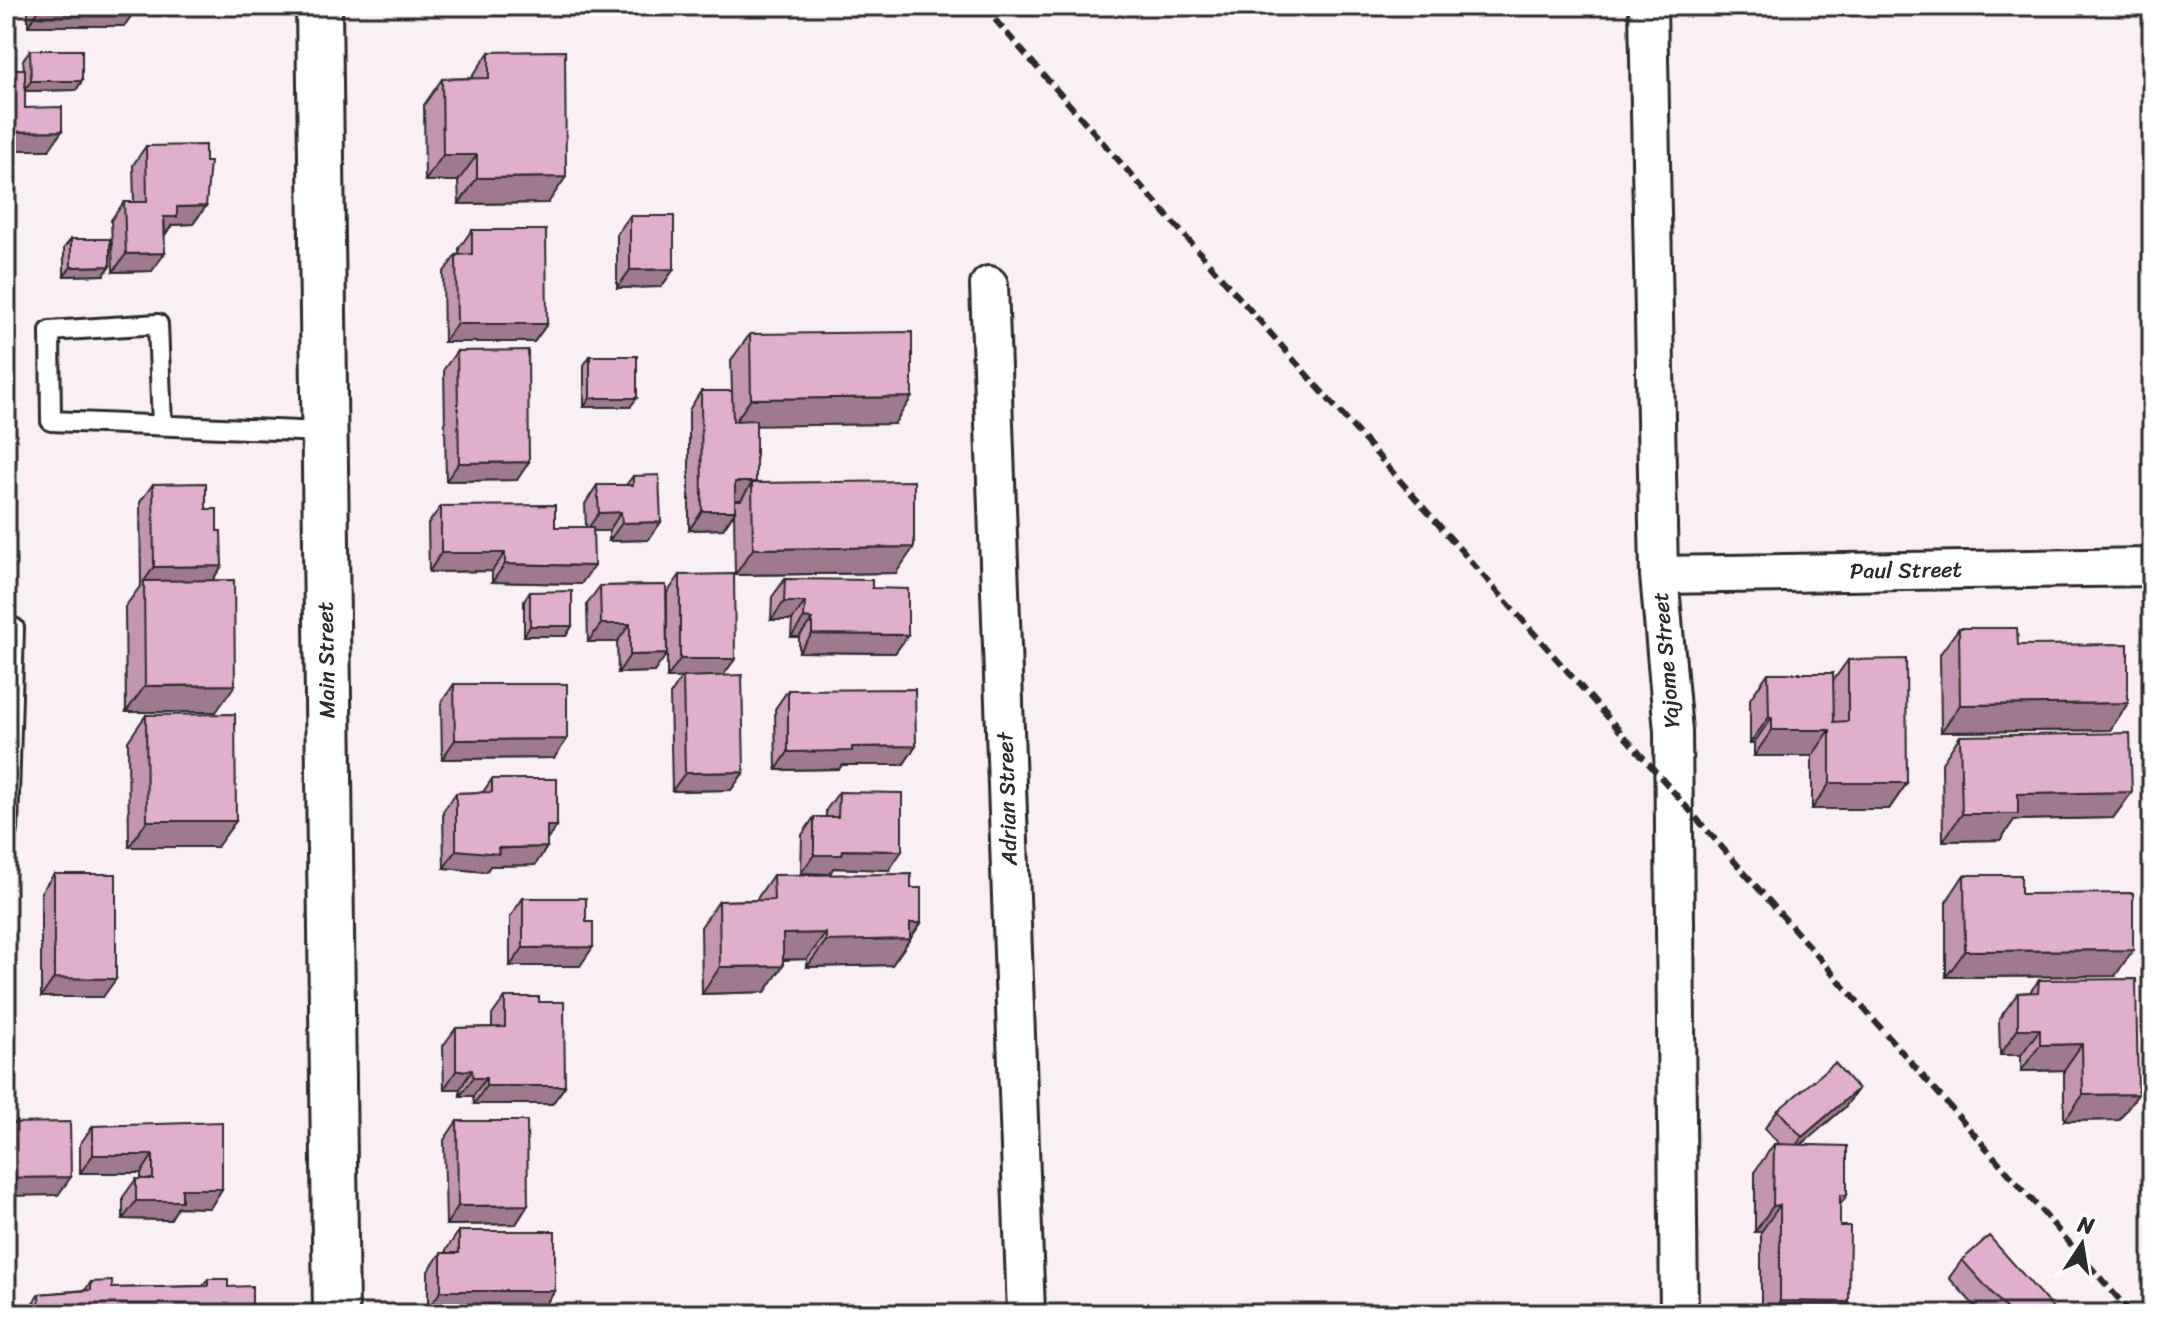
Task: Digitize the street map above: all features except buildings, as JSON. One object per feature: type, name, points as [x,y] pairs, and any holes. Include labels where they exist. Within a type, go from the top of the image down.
[{"type":"street","name":"Main Street","points":[[319,6],[336,1314]]},
{"type":"street","name":"Yajome Street","points":[[1648,6],[1659,575],[1673,731],[1679,1314]]},
{"type":"street","name":"Adrian Street","points":[[989,285],[1026,1314]]},
{"type":"street","name":"Paul Street","points":[[1659,575],[2152,567]]},
{"type":"lane","points":[[162,425],[158,324],[50,331],[51,421],[323,432]]},
{"type":"lane","points":[[6,628],[14,628],[8,829]]},
{"type":"railway","points":[[983,6],[2132,1314]]}]
